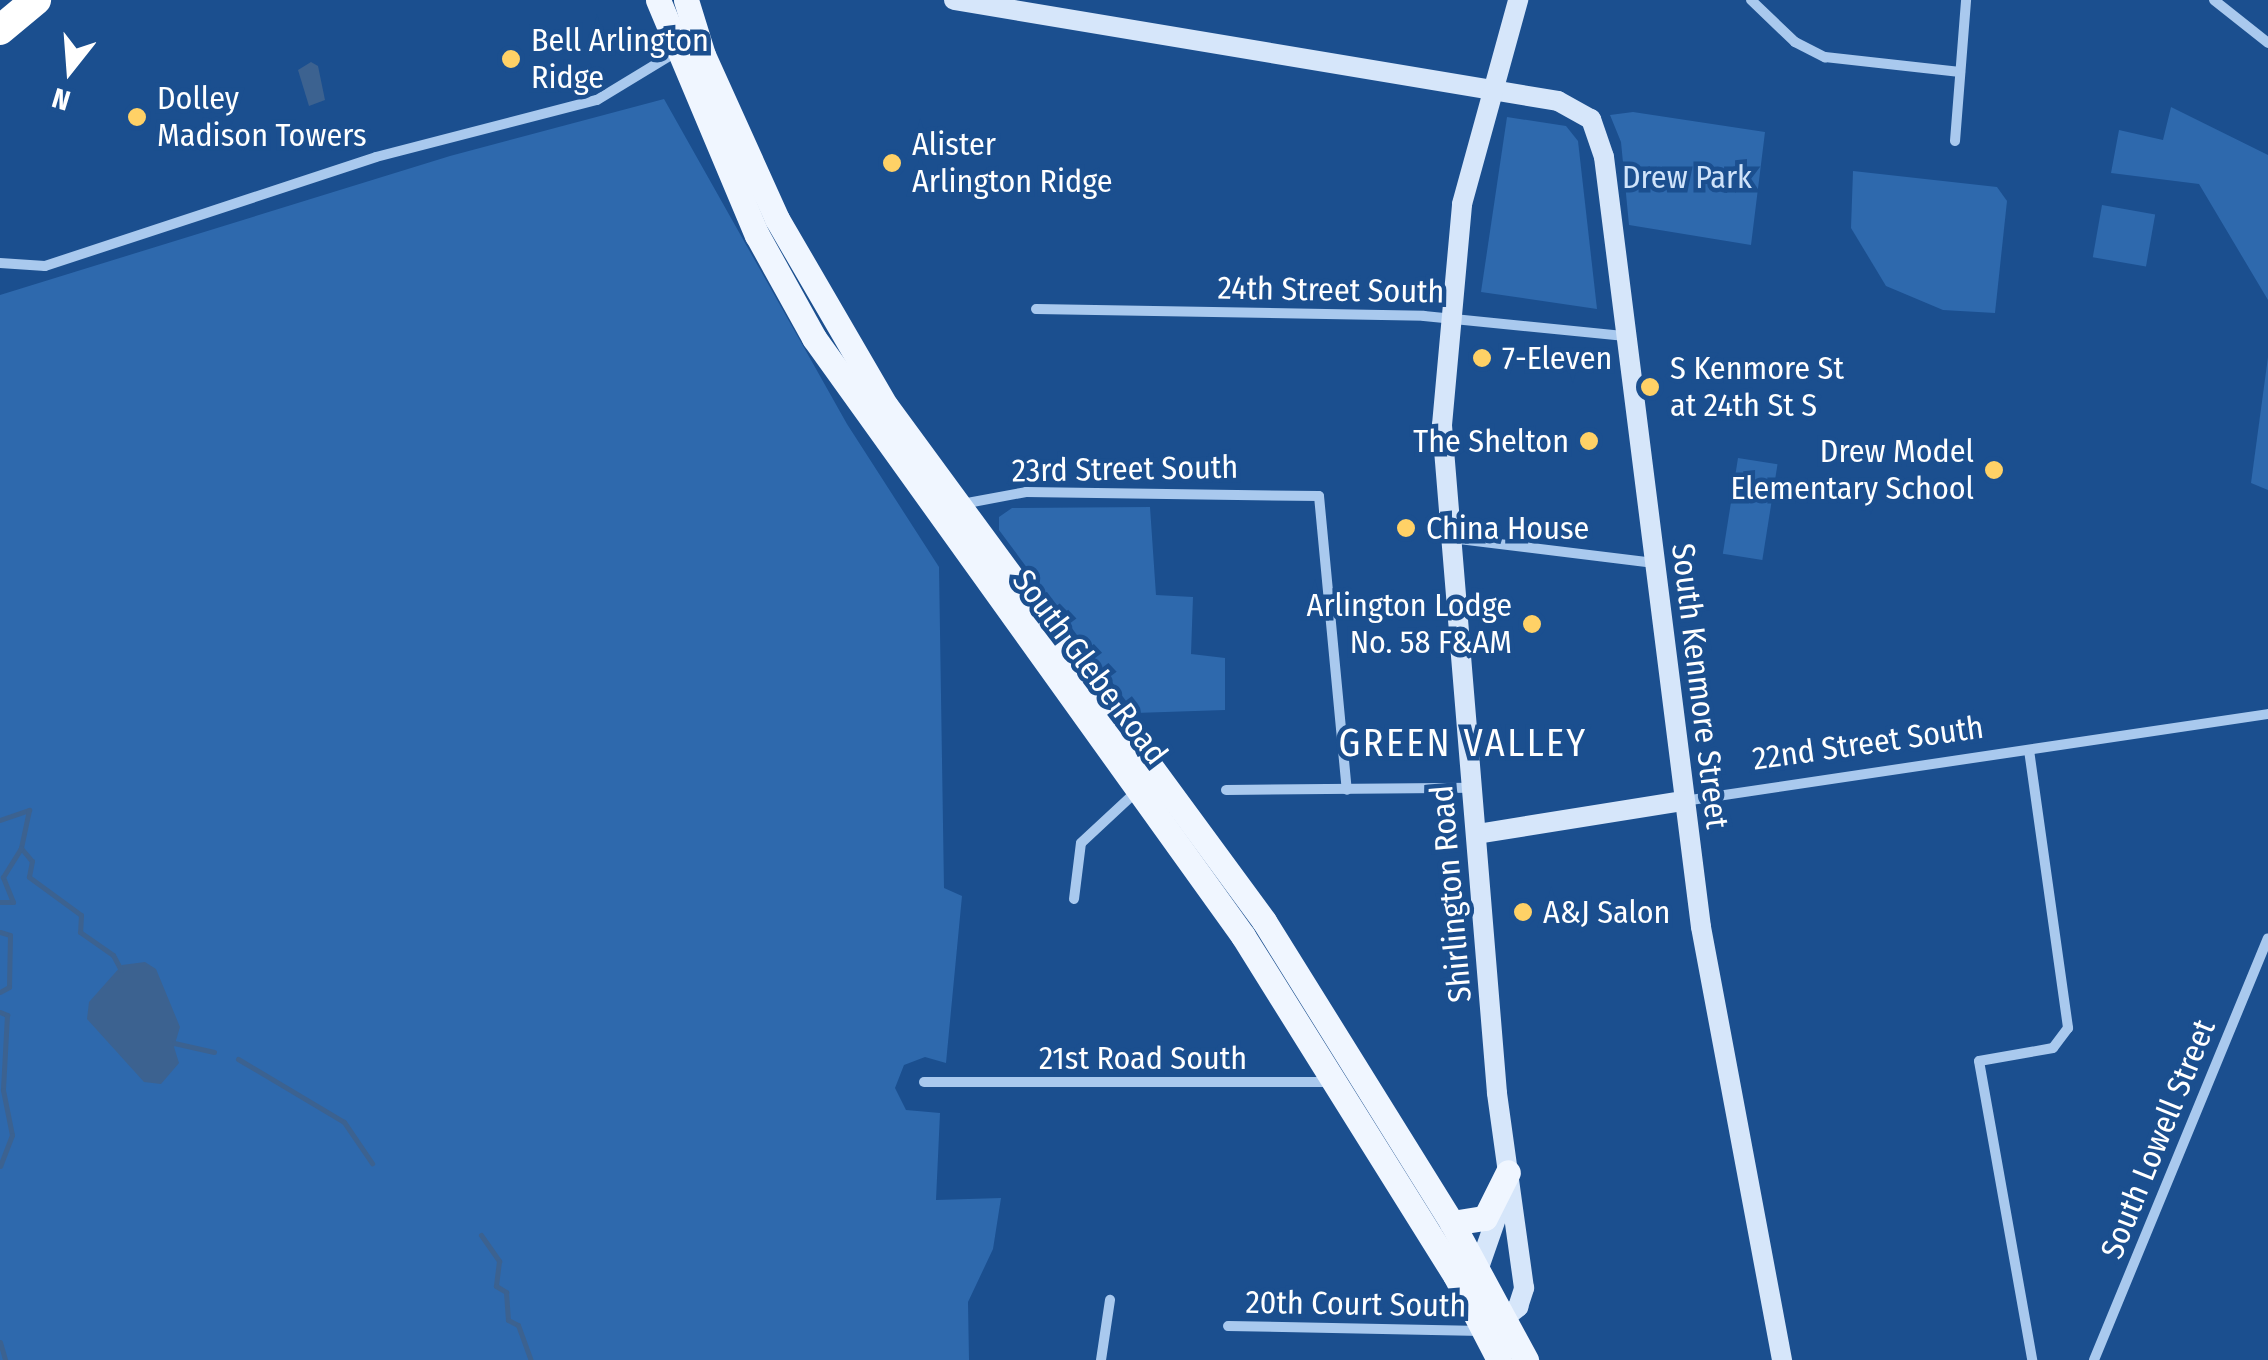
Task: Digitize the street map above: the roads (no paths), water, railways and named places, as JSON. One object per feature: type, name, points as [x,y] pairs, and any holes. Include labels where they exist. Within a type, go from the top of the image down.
[{"type":"highway","points":[[0,30],[35,0]]},
{"type":"main road","name":"South Glebe Road","points":[[658,0],[688,44],[757,235],[814,338],[1150,782],[1452,1223],[1512,1316],[1526,1360]]},
{"type":"main road","name":"South Glebe Road","points":[[686,0],[688,44]]},
{"type":"main road","name":"South Glebe Road","points":[[1349,1077],[1498,1360]]},
{"type":"main road","points":[[1452,1223],[1485,1218],[1508,1172]]},
{"type":"street","name":"South Kenmore Street","points":[[954,0],[1495,90],[1573,106],[1596,129],[1683,801],[1782,1360]]},
{"type":"street","name":"Shirlington Road","points":[[1512,1316],[1524,1288],[1508,1172],[1471,788],[1442,425],[1462,204],[1518,0]]},
{"type":"street","points":[[1751,0],[1795,42],[1824,57],[1960,72]]},
{"type":"street","points":[[1955,141],[1966,0]]},
{"type":"street","points":[[2214,0],[2268,43]]},
{"type":"street","points":[[0,263],[46,266],[376,157],[597,100],[688,44]]},
{"type":"street","name":"24th Street South","points":[[1036,309],[1451,317],[1623,336]]},
{"type":"street","name":"23rd Street South","points":[[947,509],[1026,492],[1319,496],[1348,790]]},
{"type":"street","points":[[1450,538],[1654,562]]},
{"type":"street","name":"22nd Street South","points":[[1477,834],[2268,714]]},
{"type":"street","points":[[2029,750],[2067,1017],[2063,1040],[2038,1053],[1979,1061],[2032,1360]]},
{"type":"street","points":[[1074,899],[1081,844],[1150,782]]},
{"type":"street","points":[[1226,790],[1471,788]]},
{"type":"street","name":"South Lowell Street","points":[[2094,1360],[2268,938]]},
{"type":"street","name":"21st Road South","points":[[924,1082],[1349,1077]]},
{"type":"street","points":[[1466,1296],[1502,1211],[1508,1172]]},
{"type":"street","points":[[1102,1360],[1110,1300]]},
{"type":"street","points":[[1483,1331],[1512,1316]]},
{"type":"street","name":"20th Court South","points":[[1228,1326],[1483,1331]]},
{"type":"waterway","points":[[0,820],[29,810],[21,848],[32,861],[29,877],[81,915],[80,932],[113,955],[121,970]]},
{"type":"waterway","points":[[0,902],[13,902],[3,877],[21,848]]},
{"type":"waterway","points":[[0,932],[10,935],[9,987],[0,992]]},
{"type":"waterway","points":[[0,1012],[7,1015],[3,1090],[12,1135],[0,1166]]},
{"type":"waterway","points":[[174,1043],[214,1052]]},
{"type":"waterway","points":[[238,1059],[344,1122],[372,1163]]},
{"type":"waterway","points":[[481,1235],[499,1261],[496,1286],[506,1292],[508,1320],[518,1325],[531,1360]]},
{"type":"waterway","points":[[0,1342],[5,1360]]},
{"type":"place","name":"Bell Arlington Ridge","points":[[511,59]]},
{"type":"place","name":"Dolley Madison Towers","points":[[137,117]]},
{"type":"place","name":"Alister Arlington Ridge","points":[[892,163]]},
{"type":"place","name":"7-Eleven","points":[[1482,358]]},
{"type":"place","name":"S Kenmore St at 24th St S","points":[[1650,387]]},
{"type":"place","name":"The Shelton","points":[[1589,441]]},
{"type":"place","name":"Drew Model Elementary School","points":[[1994,470]]},
{"type":"place","name":"China House","points":[[1406,528]]},
{"type":"place","name":"Arlington Lodge No. 58 F&AM","points":[[1532,624]]},
{"type":"place","name":"A&J Salon","points":[[1523,912]]},
{"type":"district","name":"GREEN VALLEY","points":[[1463,744]]},
{"type":"park label","name":"Drew Park","points":[[1687,177]]}]
